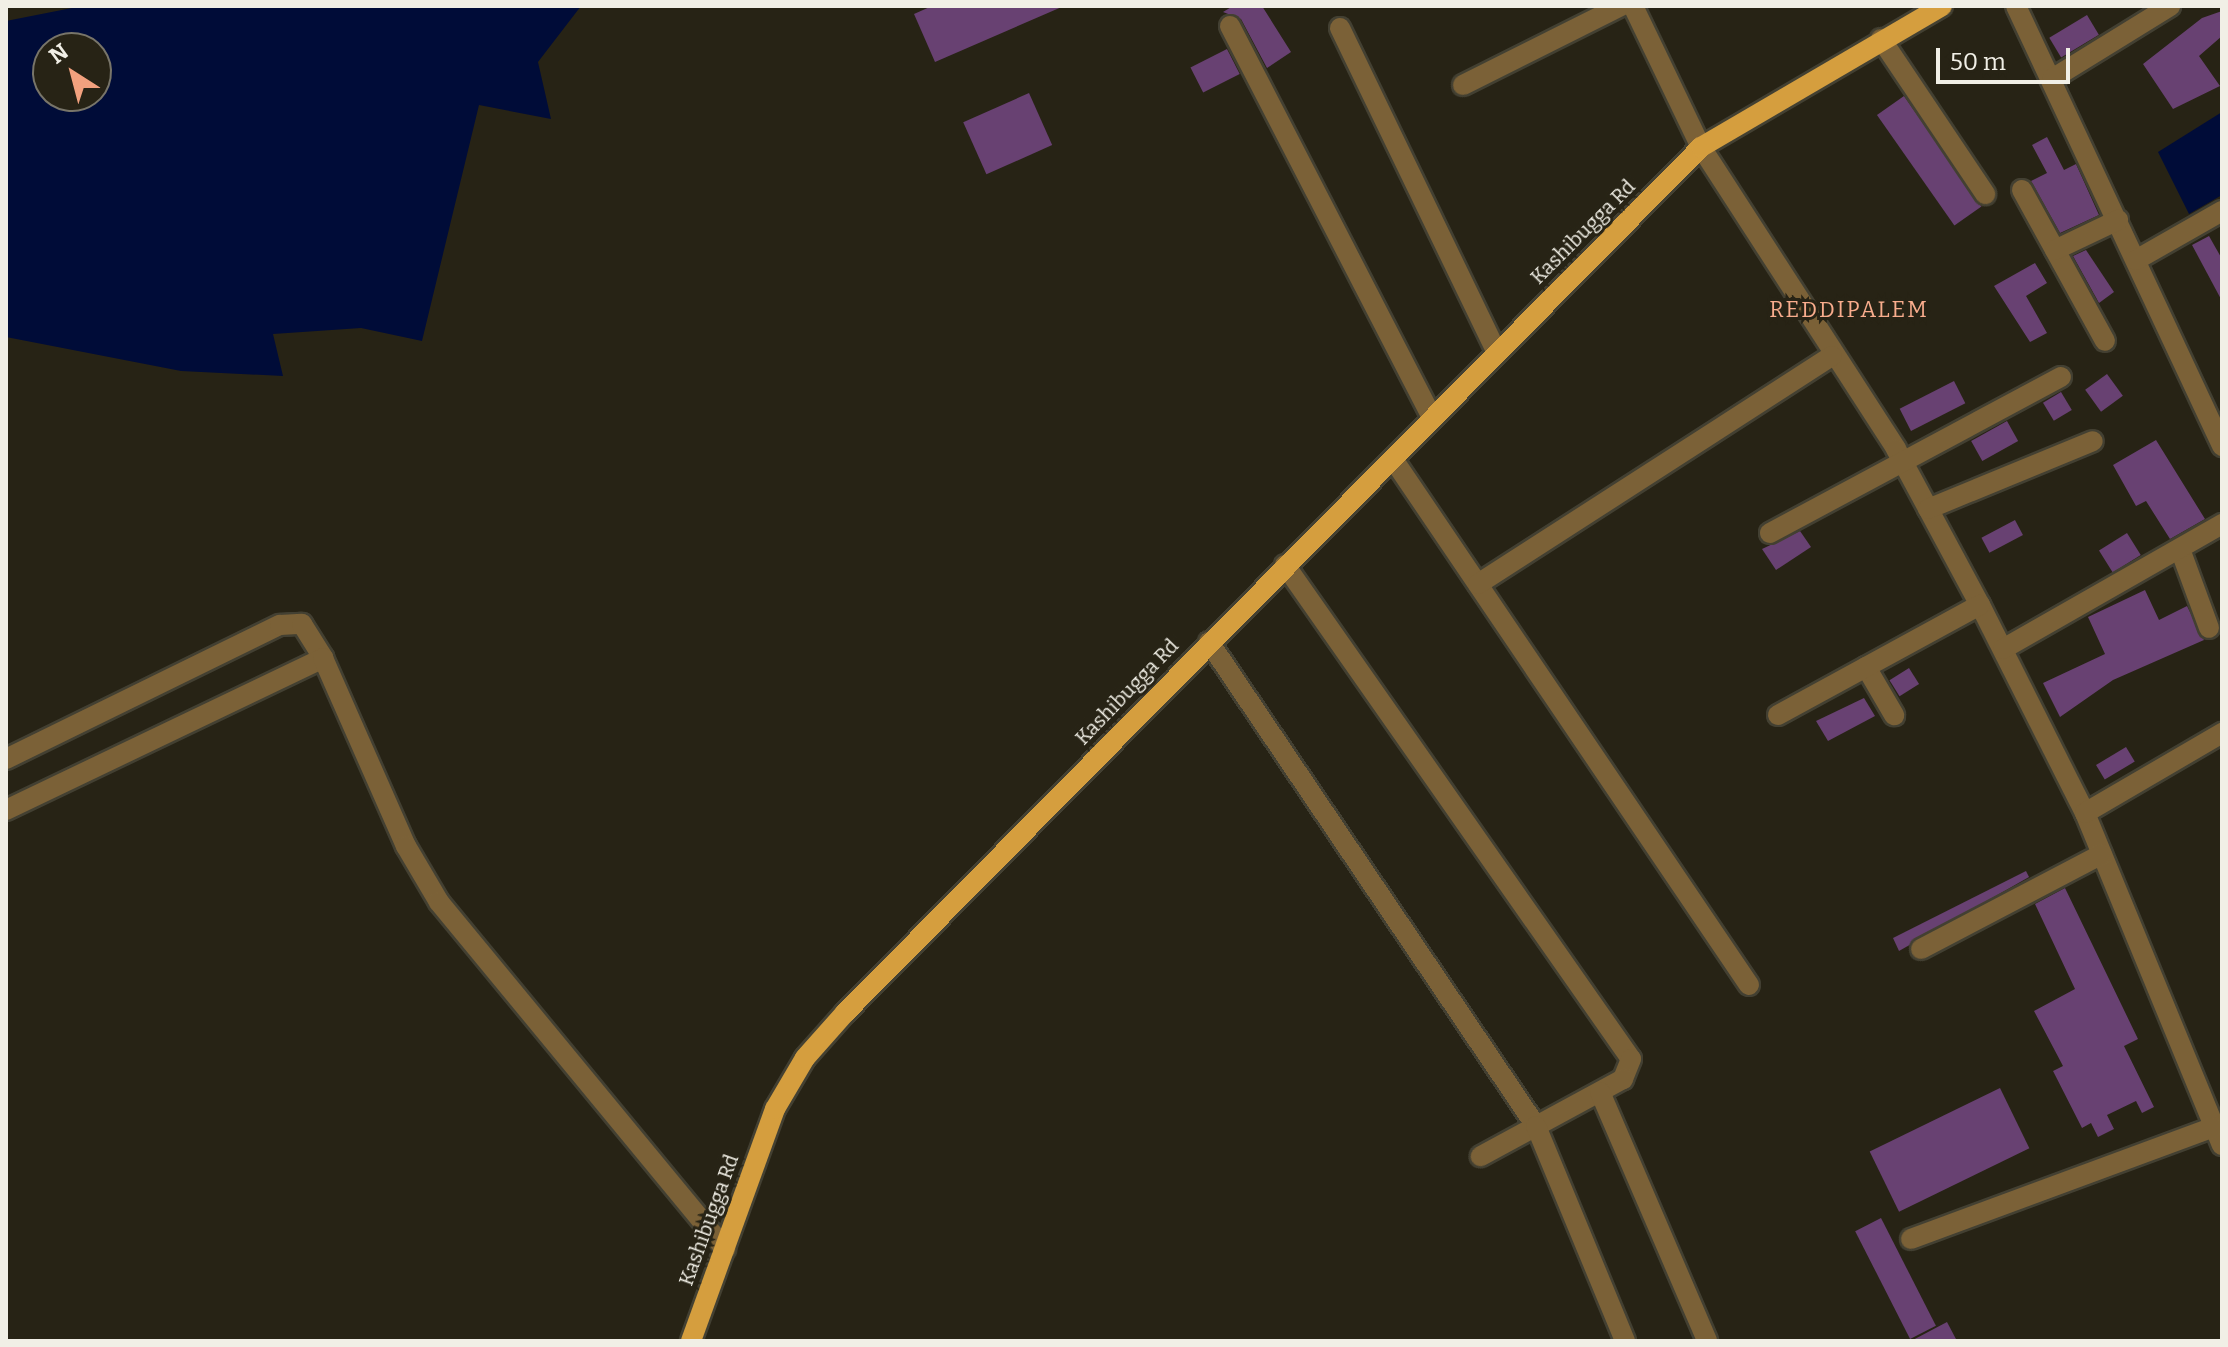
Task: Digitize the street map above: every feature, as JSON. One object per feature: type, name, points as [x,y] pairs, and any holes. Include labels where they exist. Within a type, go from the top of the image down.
[{"type":"main road","name":"Kashibugga Rd","points":[[691,1341],[775,1109],[805,1058],[1209,642],[1393,459],[1431,416],[1701,147],[1942,6]]},
{"type":"street","points":[[1463,85],[1621,6]]},
{"type":"street","points":[[1633,6],[1701,147],[1832,356],[1901,458],[2003,649],[2085,813],[2218,1136],[1911,1239]]},
{"type":"street","points":[[2016,6],[2222,446]]},
{"type":"street","points":[[2052,79],[2170,6]]},
{"type":"street","points":[[1230,26],[1431,416]]},
{"type":"street","points":[[1340,28],[1496,350]]},
{"type":"street","points":[[1881,39],[1985,194]]},
{"type":"street","points":[[2022,190],[2105,341]]},
{"type":"street","points":[[2136,260],[2222,211]]},
{"type":"street","points":[[2055,250],[2118,220]]},
{"type":"street","points":[[1478,584],[1832,356]]},
{"type":"street","points":[[1770,533],[1901,458],[2061,377]]},
{"type":"street","points":[[1928,509],[2093,441]]},
{"type":"street","points":[[1393,459],[1749,985]]},
{"type":"street","points":[[2003,649],[2222,524]]},
{"type":"street","points":[[2180,549],[2209,628]]},
{"type":"street","points":[[1285,565],[1624,1046],[1632,1070],[1600,1092],[1481,1156]]},
{"type":"street","points":[[1778,715],[1980,605]]},
{"type":"street","points":[[6,759],[280,625],[302,624],[323,658],[406,846],[439,902],[725,1249]]},
{"type":"street","points":[[1209,642],[1536,1126],[1625,1341]]},
{"type":"street","points":[[6,810],[323,658]]},
{"type":"street","points":[[1866,667],[1894,715]]},
{"type":"street","points":[[2085,813],[2222,733]]},
{"type":"street","points":[[1921,949],[2102,854]]},
{"type":"street","points":[[1600,1092],[1707,1341]]},
{"type":"water","points":[[82,6],[581,6],[538,62],[551,119],[479,105],[422,341],[361,328],[273,334],[283,376],[181,371],[6,337],[6,21]]},
{"type":"water","points":[[2222,112],[2222,195],[2189,214],[2158,152]]},
{"type":"building","points":[[932,6],[1064,6],[935,62],[914,14]]},
{"type":"building","points":[[1233,6],[1262,6],[1291,52],[1267,68],[1241,19],[1223,12]]},
{"type":"building","points":[[2222,11],[2222,36],[2199,56],[2220,86],[2173,109],[2143,64],[2202,18]]},
{"type":"building","points":[[2087,15],[2099,35],[2061,57],[2049,38]]},
{"type":"building","points":[[1227,49],[1240,74],[1203,93],[1190,68]]},
{"type":"building","points":[[1029,93],[1052,145],[986,174],[963,122]]},
{"type":"building","points":[[1904,96],[1981,207],[1954,226],[1877,115]]},
{"type":"building","points":[[2047,137],[2064,170],[2076,164],[2099,215],[2060,233],[2031,181],[2047,173],[2032,145]]},
{"type":"building","points":[[2209,236],[2222,259],[2222,301],[2192,245]]},
{"type":"building","points":[[2086,250],[2114,292],[2099,303],[2073,256]]},
{"type":"building","points":[[2035,263],[2047,283],[2026,296],[2047,333],[2030,342],[1994,286]]},
{"type":"building","points":[[2107,374],[2123,396],[2101,412],[2085,390]]},
{"type":"building","points":[[1954,381],[1965,403],[1911,431],[1900,409]]},
{"type":"building","points":[[2061,392],[2072,410],[2054,421],[2043,403]]},
{"type":"building","points":[[2007,421],[2018,441],[1982,461],[1971,441]]},
{"type":"building","points":[[2156,440],[2205,519],[2170,539],[2146,501],[2136,506],[2113,465]]},
{"type":"building","points":[[2015,520],[2023,535],[1989,553],[1981,538]]},
{"type":"building","points":[[1800,531],[1811,547],[1776,570],[1762,549]]},
{"type":"building","points":[[2127,533],[2141,555],[2113,573],[2099,550]]},
{"type":"building","points":[[2145,590],[2159,620],[2187,606],[2204,640],[2113,680],[2060,717],[2043,683],[2105,654],[2088,617]]},
{"type":"building","points":[[1909,668],[1919,684],[1900,696],[1889,680]]},
{"type":"building","points":[[1864,698],[1875,716],[1828,741],[1816,721]]},
{"type":"building","points":[[2126,747],[2135,762],[2105,780],[2096,765]]},
{"type":"building","points":[[2026,871],[2029,877],[1899,951],[1893,938]]},
{"type":"building","points":[[2065,888],[2138,1039],[2124,1046],[2154,1107],[2142,1113],[2136,1101],[2107,1115],[2114,1129],[2098,1137],[2091,1123],[2082,1128],[2053,1071],[2063,1066],[2034,1011],[2075,989],[2035,904]]},
{"type":"building","points":[[2000,1088],[2029,1148],[1899,1212],[1870,1152]]},
{"type":"building","points":[[1881,1218],[1936,1326],[1910,1339],[1855,1231]]},
{"type":"building","points":[[1947,1322],[1957,1341],[1911,1341]]},
{"type":"district","name":"REDDIPALEM","points":[[1849,310]]}]
